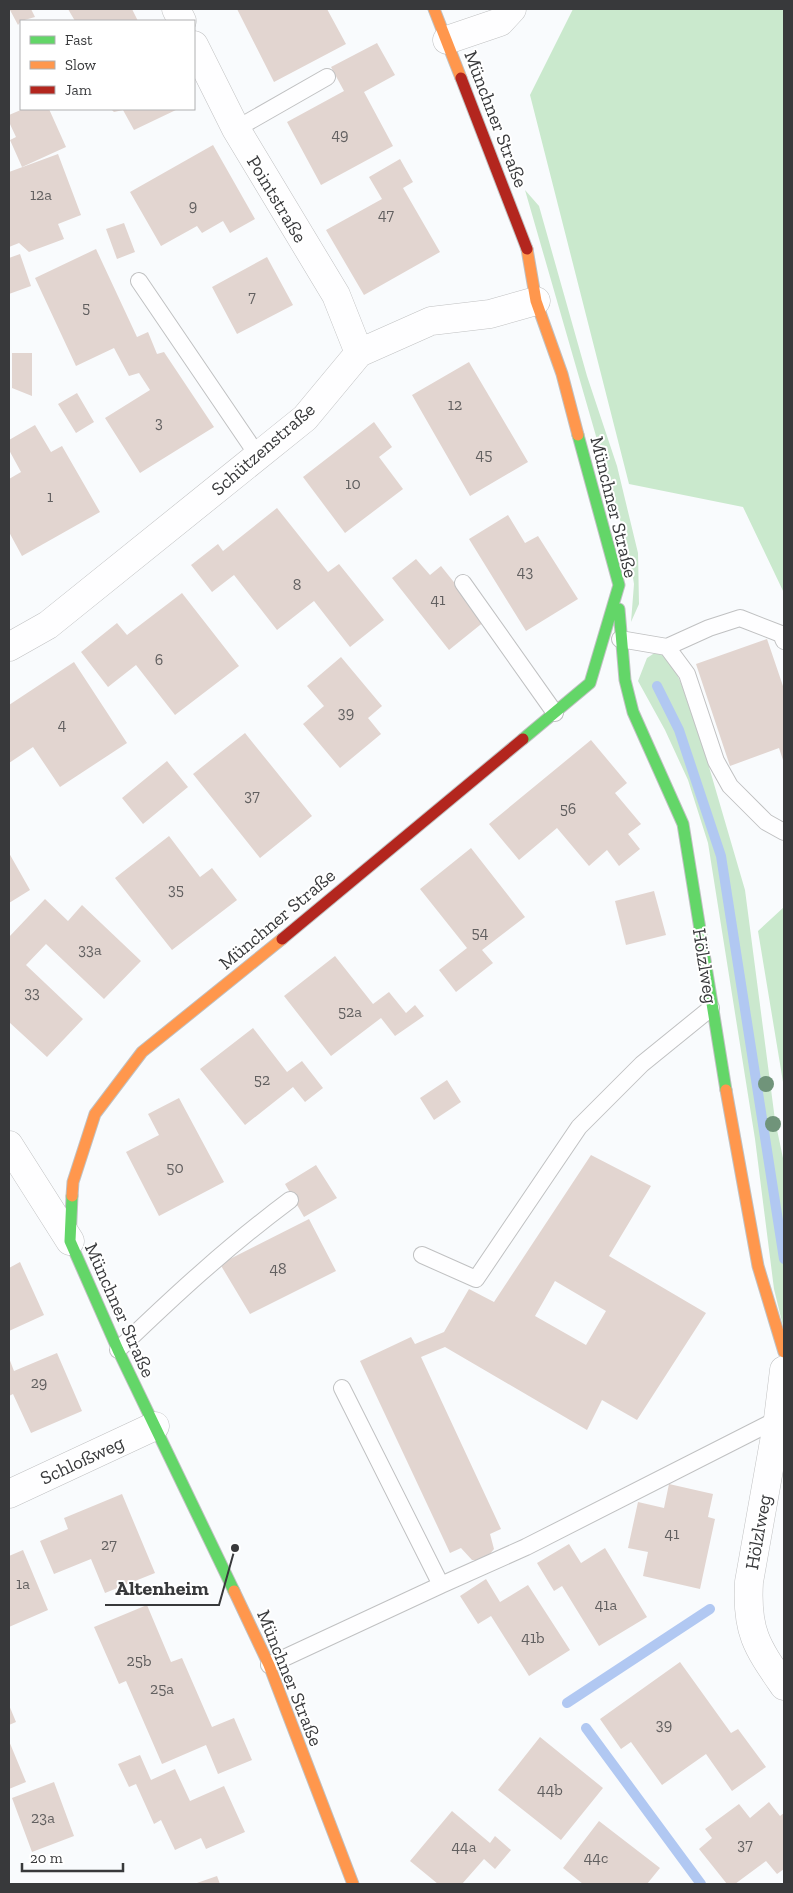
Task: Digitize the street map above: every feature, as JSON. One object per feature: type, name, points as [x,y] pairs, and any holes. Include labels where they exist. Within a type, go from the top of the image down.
[{"type":"street","name":"Münchner Straße","points":[[353,1884],[269,1665],[118,1350],[70,1241],[73,1182],[95,1114],[142,1052],[278,944],[374,861],[440,809],[590,683],[619,585],[562,374],[536,301],[526,242],[434,9]]},
{"type":"street","points":[[447,40],[500,22],[512,9]]},
{"type":"street","name":"Pointstraße","points":[[195,47],[236,129],[336,295],[359,353]]},
{"type":"street","name":"Schützenstraße","points":[[9,647],[48,624],[305,418],[359,353],[431,321],[490,314],[536,301]]},
{"type":"street","name":"Hölzlweg","points":[[619,585],[620,639],[624,680],[633,712],[683,824],[711,1008],[758,1266],[784,1352]]},
{"type":"street","points":[[9,1144],[70,1241]]},
{"type":"street","name":"Hölzlweg","points":[[784,1370],[778,1419],[749,1582],[748,1606],[751,1629],[758,1648],[784,1686]]},
{"type":"street","name":"Schloßweg","points":[[9,1494],[155,1426]]},
{"type":"lane","points":[[236,129],[327,77]]},
{"type":"lane","points":[[139,280],[258,456]]},
{"type":"lane","points":[[464,583],[555,713]]},
{"type":"lane","points":[[620,639],[667,647],[709,628],[740,618],[781,634],[784,641]]},
{"type":"lane","points":[[667,647],[687,674],[716,761],[730,786],[766,822],[784,832]]},
{"type":"lane","points":[[422,1255],[476,1279],[579,1127],[642,1064],[711,1008]]},
{"type":"lane","points":[[118,1350],[194,1277],[240,1237],[290,1200]]},
{"type":"lane","points":[[342,1388],[441,1585]]},
{"type":"lane","points":[[269,1665],[526,1547],[778,1419]]},
{"type":"green space","points":[[573,9],[784,9],[784,593],[743,507],[629,484],[530,95]]},
{"type":"green space","points":[[525,190],[539,206],[587,376],[617,466],[638,553],[639,604],[631,622],[634,584],[628,547]]},
{"type":"green space","points":[[659,650],[671,662],[681,683],[707,760],[745,890],[775,1120],[784,1163],[784,1330],[774,1289],[755,1139],[708,843],[688,780],[665,730],[638,681],[647,658]]},
{"type":"green space","points":[[784,907],[784,1088],[758,931]]},
{"type":"building","points":[[31,9],[35,17],[20,20],[18,25],[10,10]]},
{"type":"building","points":[[68,9],[132,9],[138,20],[74,20]]},
{"type":"building","points":[[237,9],[327,9],[346,44],[274,82]]},
{"type":"building","points":[[377,43],[395,75],[364,92],[393,146],[321,185],[287,122],[344,91],[331,67]]},
{"type":"building","points":[[21,110],[49,110],[66,147],[22,167],[10,140],[16,137],[9,122],[9,115]]},
{"type":"building","points":[[123,110],[176,110],[134,130]]},
{"type":"building","points":[[213,145],[255,219],[230,233],[223,221],[202,233],[197,226],[161,246],[130,192]]},
{"type":"building","points":[[58,154],[81,215],[58,224],[64,239],[29,252],[19,243],[9,247],[9,172]]},
{"type":"building","points":[[400,159],[413,182],[403,188],[440,252],[364,295],[326,230],[382,199],[369,177]]},
{"type":"building","points":[[124,223],[135,252],[117,259],[106,229]]},
{"type":"building","points":[[96,249],[137,337],[148,332],[157,354],[164,352],[214,427],[140,473],[105,418],[150,390],[139,373],[129,376],[114,348],[76,366],[35,278]]},
{"type":"building","points":[[20,254],[31,286],[9,294],[9,258]]},
{"type":"building","points":[[267,257],[293,305],[237,334],[212,287]]},
{"type":"building","points":[[12,353],[32,353],[32,396],[12,388]]},
{"type":"building","points":[[469,362],[528,462],[470,496],[412,395]]},
{"type":"building","points":[[77,393],[94,422],[76,433],[58,404]]},
{"type":"building","points":[[374,422],[392,447],[379,457],[403,489],[345,533],[303,477]]},
{"type":"building","points":[[35,425],[51,452],[62,446],[100,512],[22,556],[9,532],[9,479],[21,472],[9,450],[9,440]]},
{"type":"building","points":[[277,508],[328,572],[339,564],[384,620],[350,647],[314,601],[277,630],[234,575],[212,592],[191,565],[218,544],[223,551]]},
{"type":"building","points":[[508,515],[525,543],[538,536],[578,599],[526,631],[469,539]]},
{"type":"building","points":[[416,559],[430,575],[441,566],[485,621],[449,650],[392,578]]},
{"type":"building","points":[[182,593],[239,666],[175,715],[136,665],[108,687],[81,652],[117,623],[127,635]]},
{"type":"building","points":[[767,639],[784,689],[784,763],[779,748],[730,766],[696,664]]},
{"type":"building","points":[[341,657],[382,706],[368,718],[381,734],[340,768],[303,724],[324,706],[307,686]]},
{"type":"building","points":[[74,662],[127,743],[60,787],[33,747],[9,763],[9,705]]},
{"type":"building","points":[[245,733],[312,816],[260,858],[193,774]]},
{"type":"building","points":[[591,740],[627,783],[615,793],[641,824],[628,834],[640,849],[619,866],[607,850],[589,866],[557,828],[519,860],[489,824]]},
{"type":"building","points":[[167,761],[188,787],[143,824],[122,798]]},
{"type":"building","points":[[169,836],[200,877],[212,868],[237,900],[172,950],[115,878]]},
{"type":"building","points":[[471,848],[525,917],[482,950],[493,963],[456,992],[439,970],[467,948],[420,889]]},
{"type":"building","points":[[9,853],[30,890],[9,903]]},
{"type":"building","points":[[654,891],[666,935],[626,945],[615,901]]},
{"type":"building","points":[[45,899],[68,921],[82,905],[141,961],[104,999],[46,944],[26,965],[83,1019],[47,1057],[9,1022],[9,937]]},
{"type":"building","points":[[335,956],[373,1004],[389,992],[406,1013],[415,1005],[424,1016],[395,1036],[381,1018],[331,1056],[284,996]]},
{"type":"building","points":[[253,1028],[287,1072],[302,1061],[323,1088],[305,1102],[293,1087],[245,1125],[200,1069]]},
{"type":"building","points":[[447,1080],[461,1102],[434,1120],[420,1098]]},
{"type":"building","points":[[179,1098],[224,1182],[159,1216],[126,1152],[159,1135],[148,1114]]},
{"type":"building","points":[[591,1155],[651,1186],[609,1256],[706,1313],[637,1420],[602,1400],[587,1430],[445,1347],[421,1357],[501,1529],[490,1534],[494,1549],[485,1560],[472,1560],[461,1548],[450,1553],[360,1361],[411,1337],[415,1344],[444,1332],[469,1289],[494,1302]],"holes":[[[555,1281],[606,1311],[586,1345],[535,1316]]]},
{"type":"building","points":[[316,1165],[337,1198],[304,1217],[285,1184]]},
{"type":"building","points":[[309,1219],[336,1271],[250,1314],[220,1264]]},
{"type":"building","points":[[20,1262],[44,1315],[9,1331],[9,1268]]},
{"type":"building","points":[[57,1353],[82,1411],[31,1433],[13,1394],[9,1396],[9,1358],[14,1371]]},
{"type":"building","points":[[669,1484],[713,1494],[708,1517],[715,1519],[700,1589],[643,1576],[648,1552],[628,1548],[638,1502],[664,1508]]},
{"type":"building","points":[[122,1494],[155,1573],[105,1593],[91,1559],[54,1574],[40,1541],[68,1529],[64,1518]]},
{"type":"building","points":[[569,1544],[581,1563],[605,1548],[647,1617],[599,1646],[562,1586],[554,1591],[537,1563]]},
{"type":"building","points":[[23,1550],[48,1610],[9,1627],[9,1556]]},
{"type":"building","points":[[486,1579],[500,1602],[528,1585],[570,1650],[529,1676],[491,1616],[478,1624],[460,1596]]},
{"type":"building","points":[[147,1605],[171,1662],[182,1658],[212,1727],[234,1718],[252,1760],[218,1774],[206,1745],[162,1764],[126,1681],[119,1684],[94,1627]]},
{"type":"building","points":[[680,1662],[731,1733],[738,1729],[766,1767],[732,1791],[706,1754],[662,1785],[631,1742],[621,1749],[600,1719]]},
{"type":"building","points":[[9,1705],[16,1722],[9,1725]]},
{"type":"building","points":[[540,1737],[603,1788],[561,1840],[498,1790]]},
{"type":"building","points":[[9,1741],[26,1782],[9,1789]]},
{"type":"building","points":[[140,1755],[151,1780],[175,1769],[190,1801],[224,1786],[245,1832],[206,1849],[201,1838],[175,1850],[161,1820],[154,1824],[136,1784],[129,1787],[118,1764]]},
{"type":"building","points":[[54,1782],[74,1836],[32,1852],[12,1798]]},
{"type":"building","points":[[769,1802],[780,1816],[784,1813],[784,1869],[777,1874],[766,1861],[735,1884],[727,1884],[699,1849],[712,1838],[705,1829],[739,1804],[750,1818]]},
{"type":"building","points":[[452,1811],[490,1843],[495,1836],[511,1850],[495,1869],[484,1859],[462,1884],[438,1884],[410,1861]]},
{"type":"building","points":[[599,1821],[660,1868],[647,1884],[583,1884],[563,1868]]},
{"type":"building","points":[[217,1876],[220,1884],[194,1884]]},
{"type":"waterway","points":[[657,686],[679,730],[721,856],[784,1259]]},
{"type":"waterway","points":[[567,1703],[710,1609]]},
{"type":"waterway","points":[[586,1728],[701,1884]]},
{"type":"traffic: fast","points":[[523,739],[590,683],[619,585],[578,435]]},
{"type":"traffic: fast","points":[[619,609],[625,680],[633,712],[683,824],[726,1090]]},
{"type":"traffic: fast","points":[[72,1196],[70,1241],[118,1350],[234,1591]]},
{"type":"traffic: slow","points":[[434,9],[461,78]]},
{"type":"traffic: slow","points":[[527,249],[536,301],[562,374],[578,435]]},
{"type":"traffic: slow","points":[[72,1196],[73,1182],[95,1114],[142,1052],[282,939]]},
{"type":"traffic: slow","points":[[726,1090],[758,1266],[784,1352]]},
{"type":"traffic: slow","points":[[234,1591],[269,1665],[353,1884]]},
{"type":"traffic: jam","points":[[461,78],[527,249]]},
{"type":"traffic: jam","points":[[282,939],[523,739]]},
{"type":"place","name":"Altenheim","points":[[235,1548]]}]
